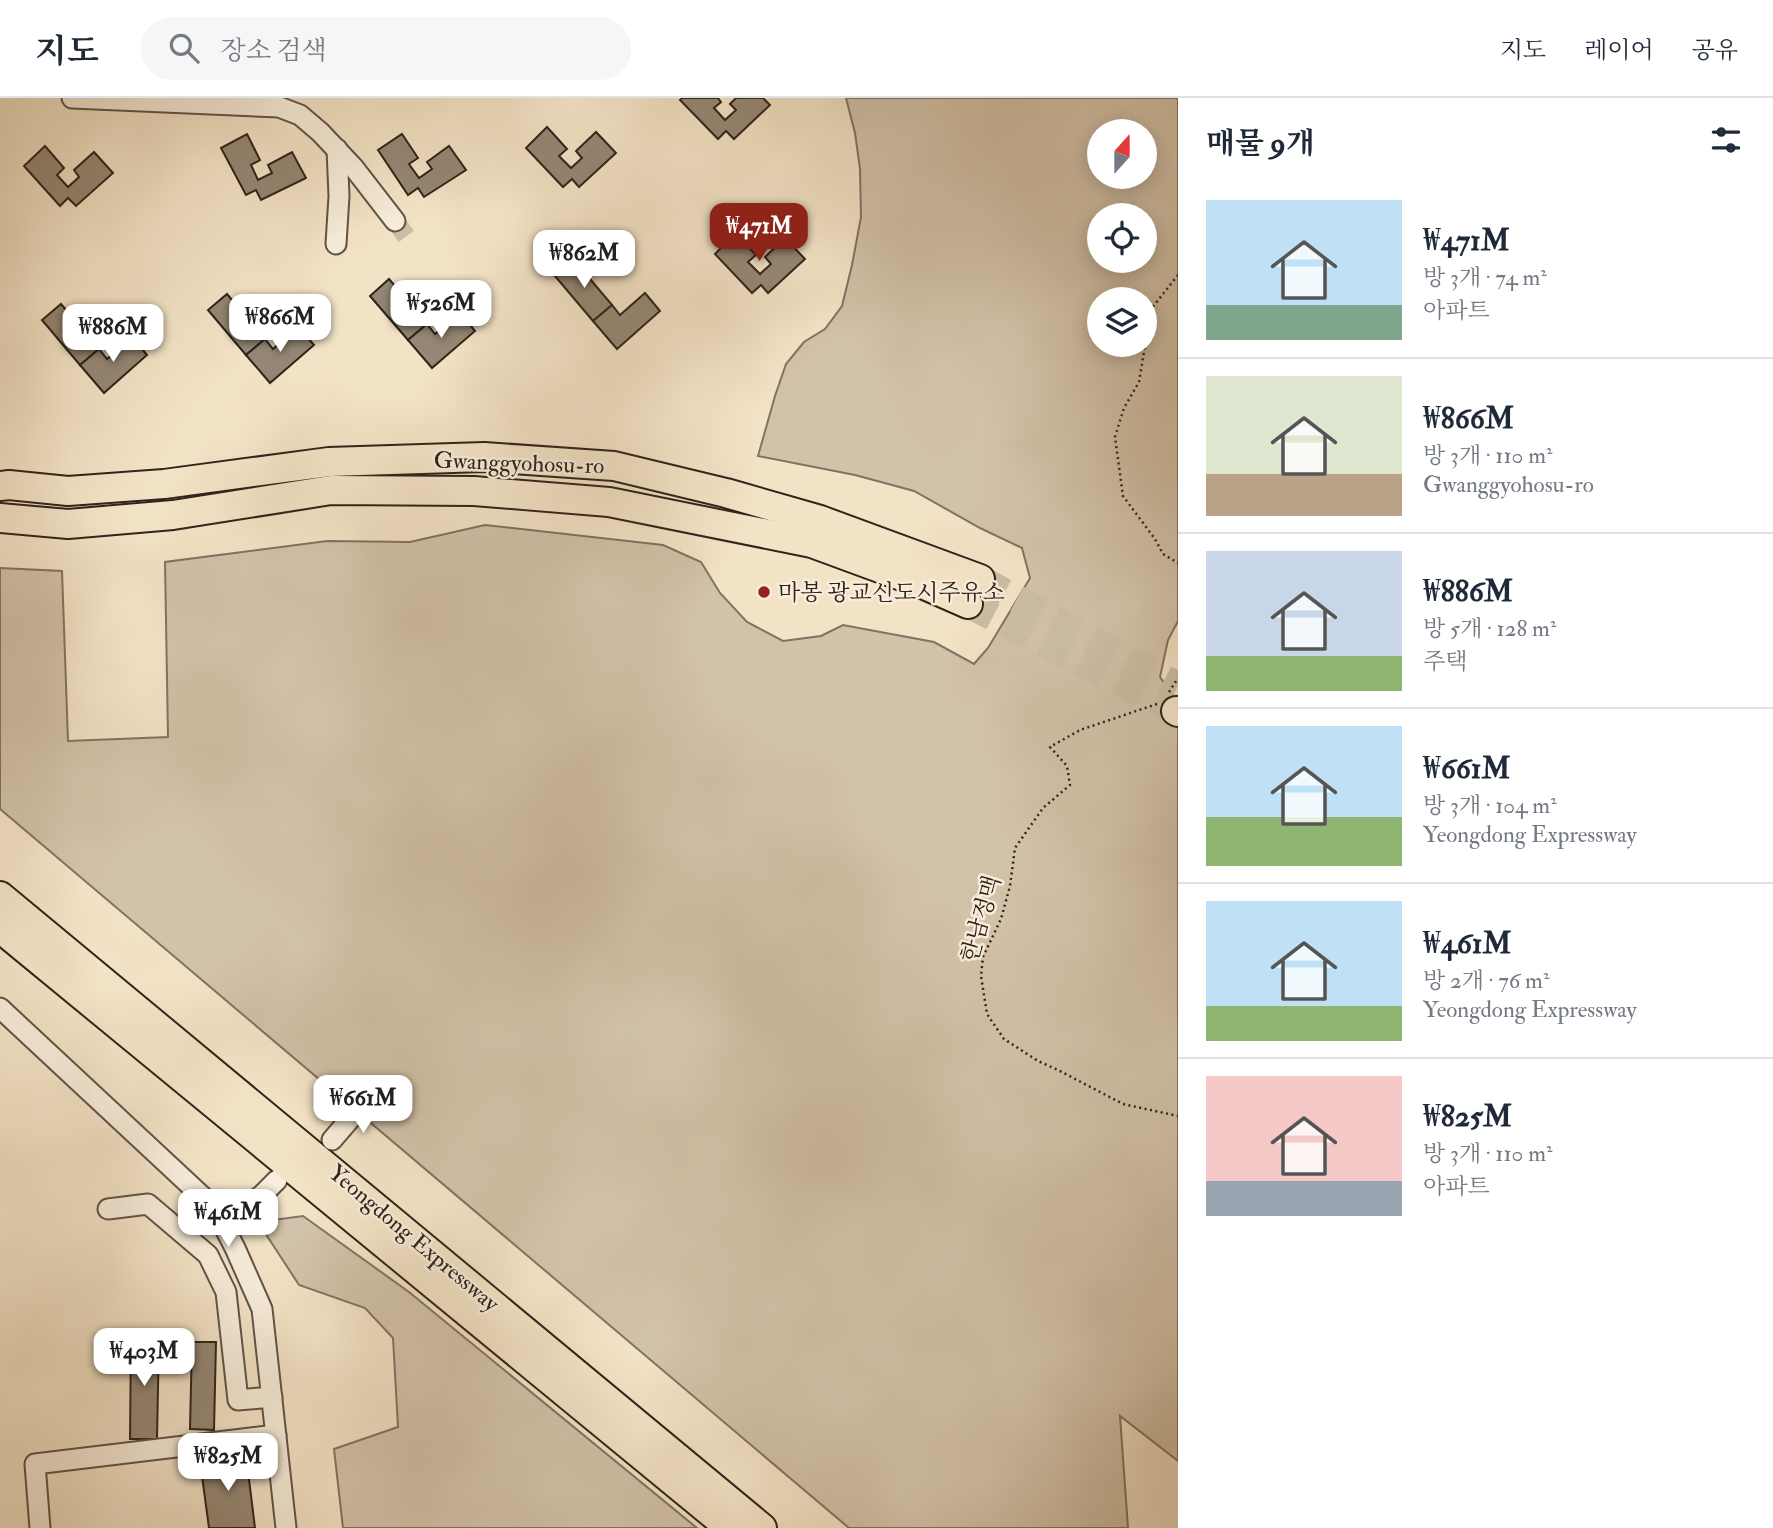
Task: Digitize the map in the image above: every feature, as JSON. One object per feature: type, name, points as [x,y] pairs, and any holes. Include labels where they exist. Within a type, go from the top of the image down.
[{"type":"highway","name":"Gwanggyohosu-ro","points":[[3,485],[68,491],[164,484],[330,462],[472,457],[614,466],[726,493],[820,520],[980,579]]},
{"type":"highway","name":"Gwanggyohosu-ro","points":[[2,519],[68,524],[160,516],[331,490],[474,491],[609,502],[812,543],[918,582],[968,604]]},
{"type":"highway","name":"Yeongdong Expressway","points":[[0,896],[762,1528]]},
{"type":"highway","name":"Yeongdong Expressway","points":[[0,929],[730,1528]]},
{"type":"street","points":[[72,98],[218,102],[279,107],[300,115],[337,149],[395,221]]},
{"type":"street","points":[[336,244],[340,196],[337,149]]},
{"type":"street","points":[[0,1008],[207,1202],[219,1217],[262,1309],[286,1528]]},
{"type":"street","points":[[332,1140],[363,1104]]},
{"type":"street","points":[[207,1202],[241,1210],[277,1180]]},
{"type":"street","points":[[108,1209],[148,1204],[208,1255],[226,1292],[238,1400],[272,1397]]},
{"type":"street","points":[[40,1528],[35,1464],[276,1435]]},
{"type":"path","points":[[1178,275],[1152,309],[1139,382],[1124,408],[1115,437],[1123,496],[1163,554],[1178,563]]},
{"type":"path","name":"한남정맥","points":[[1178,678],[1171,705],[1080,730],[1050,747],[1067,766],[1070,785],[1043,808],[1015,848],[1010,886],[1001,919],[984,957],[981,976],[987,1014],[1004,1039],[1038,1061],[1123,1104],[1178,1116]]},
{"type":"shaded area","points":[[846,98],[1178,98],[1178,621],[1168,640],[1160,677],[1178,702],[1178,1461],[1120,1416],[1128,1528],[849,1528],[0,809],[0,568],[62,571],[68,741],[168,737],[165,562],[327,541],[410,542],[485,525],[663,545],[701,562],[720,593],[747,622],[783,641],[821,636],[843,625],[934,642],[974,664],[988,648],[1030,578],[1022,548],[914,491],[855,475],[758,456],[786,364],[804,342],[825,329],[842,306],[861,217],[860,169]]},
{"type":"shaded area","points":[[303,1216],[409,1292],[697,1528],[343,1528],[334,1449],[398,1427],[393,1338],[365,1308],[299,1285],[258,1222]]},
{"type":"building","points":[[718,98],[721,102],[714,108],[725,120],[736,110],[730,104],[736,98],[763,98],[770,105],[734,139],[726,131],[718,139],[680,100]]},
{"type":"building","points":[[547,127],[567,149],[559,156],[571,168],[582,158],[576,151],[596,132],[616,153],[579,187],[572,179],[563,187],[526,148]]},
{"type":"building","points":[[247,134],[260,160],[251,165],[258,180],[272,173],[268,165],[292,152],[306,178],[261,200],[256,190],[246,195],[221,148]]},
{"type":"building","points":[[402,134],[418,158],[409,164],[419,178],[432,169],[427,162],[449,146],[466,170],[424,197],[418,188],[408,195],[378,150]]},
{"type":"building","points":[[45,146],[64,168],[57,175],[68,187],[79,177],[74,170],[94,152],[113,173],[76,206],[68,198],[60,206],[24,166]]},
{"type":"building","points":[[736,233],[756,255],[748,262],[760,274],[771,264],[765,257],[785,238],[805,259],[768,293],[761,285],[752,293],[715,254]]},
{"type":"building","points":[[574,260],[612,305],[593,321],[555,276]]},
{"type":"building","points":[[389,279],[427,324],[408,340],[370,296]]},
{"type":"building","points":[[645,293],[660,311],[617,349],[593,321],[612,305],[620,315]]},
{"type":"building","points":[[227,294],[265,339],[246,355],[208,310]]},
{"type":"building","points":[[61,304],[99,349],[80,365],[42,320]]},
{"type":"building","points":[[460,313],[475,331],[432,368],[408,340],[427,324],[435,334]]},
{"type":"building","points":[[298,327],[314,345],[270,383],[246,355],[265,339],[273,349]]},
{"type":"building","points":[[132,337],[147,355],[104,393],[80,365],[99,349],[107,359]]},
{"type":"building","points":[[131,1337],[159,1338],[157,1439],[130,1439]]},
{"type":"building","points":[[192,1342],[216,1342],[214,1430],[190,1429]]},
{"type":"building","points":[[246,1455],[255,1528],[209,1528],[200,1461]]},
{"type":"tunnel","points":[[395,221],[410,241]]},
{"type":"tunnel","points":[[980,579],[1178,686]]},
{"type":"tunnel","points":[[968,604],[1176,711]]},
{"type":"place","name":"마봉 광교신도시주유소","points":[[764,592]]}]
